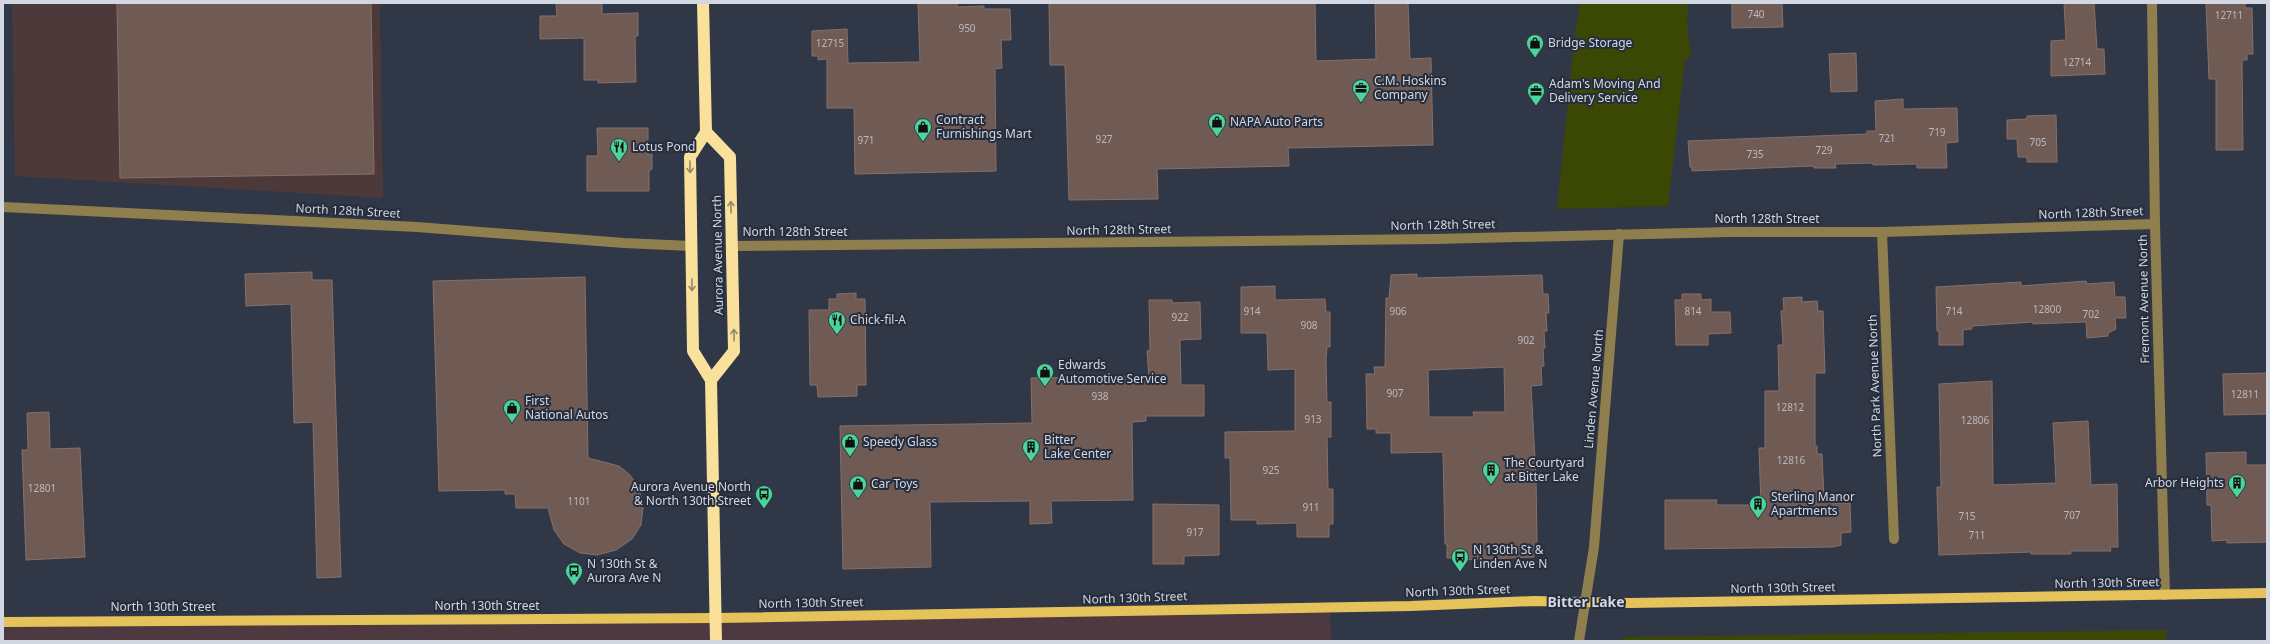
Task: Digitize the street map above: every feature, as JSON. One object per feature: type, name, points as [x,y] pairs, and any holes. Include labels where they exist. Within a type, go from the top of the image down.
[{"type":"highway","points":[[703,3],[706,132],[690,157],[693,351],[711,380],[716,641]]},
{"type":"highway","name":"Aurora Avenue North","points":[[706,132],[730,157],[732,246],[734,351],[711,380]]},
{"type":"main road","name":"North 130th Street","points":[[3,622],[716,618],[1411,606],[1534,601],[1586,602],[2267,593]]},
{"type":"street","name":"Fremont Avenue North","points":[[2152,3],[2155,224],[2165,595]]},
{"type":"street","name":"North 128th Street","points":[[3,207],[417,227],[624,243],[691,246]]},
{"type":"street","name":"North 128th Street","points":[[732,246],[1351,240],[1619,234],[1882,232],[2155,224]]},
{"type":"street","name":"North Park Avenue North","points":[[1882,232],[1894,539]]},
{"type":"street","name":"Linden Avenue North","points":[[1580,641],[1595,540],[1619,234]]},
{"type":"shaded area","points":[[12,3],[380,3],[383,198],[15,176]]},
{"type":"shaded area","points":[[1330,611],[1331,641],[3,641],[3,622]]},
{"type":"green space","points":[[1580,3],[1688,3],[1687,24],[1691,58],[1685,59],[1668,206],[1557,209],[1573,51]]},
{"type":"green space","points":[[2166,630],[2166,641],[1618,641],[1626,637]]},
{"type":"building","points":[[117,3],[371,3],[374,174],[120,178]]},
{"type":"building","points":[[556,3],[602,3],[602,14],[638,13],[638,36],[635,36],[636,82],[598,83],[598,80],[584,80],[584,38],[540,39],[540,16],[557,16]]},
{"type":"building","points":[[918,3],[953,3],[957,4],[957,7],[984,6],[984,9],[1010,9],[1011,40],[1001,40],[1002,68],[995,69],[996,171],[855,174],[854,108],[827,108],[827,59],[818,60],[818,56],[812,56],[812,31],[847,29],[848,63],[920,62]]},
{"type":"building","points":[[1049,3],[1315,3],[1316,61],[1376,59],[1375,3],[1408,3],[1410,59],[1431,58],[1433,145],[1288,148],[1289,166],[1157,169],[1158,199],[1069,200],[1065,65],[1050,65]]},
{"type":"building","points":[[1732,3],[1782,3],[1783,27],[1732,28]]},
{"type":"building","points":[[2064,3],[2094,3],[2097,49],[2104,49],[2105,74],[2051,76],[2051,41],[2066,40]]},
{"type":"building","points":[[2206,3],[2245,3],[2245,8],[2252,8],[2253,54],[2247,54],[2247,60],[2242,60],[2243,150],[2216,150],[2216,79],[2209,79]]},
{"type":"building","points":[[1856,53],[1857,91],[1831,92],[1829,54]]},
{"type":"building","points":[[1903,99],[1903,109],[1957,108],[1958,142],[1946,143],[1947,168],[1917,168],[1917,164],[1873,165],[1873,163],[1835,164],[1836,168],[1814,168],[1813,166],[1692,171],[1692,167],[1690,167],[1688,141],[1867,134],[1867,131],[1876,131],[1875,101]]},
{"type":"building","points":[[2056,115],[2057,162],[2027,162],[2027,157],[2018,157],[2017,139],[2007,139],[2007,120],[2027,119],[2027,116]]},
{"type":"building","name":"Lotus Pond","points":[[597,128],[648,128],[648,155],[652,154],[652,169],[649,171],[649,191],[587,191],[587,156],[598,156]]},
{"type":"building","points":[[312,272],[312,280],[332,280],[341,577],[317,578],[313,422],[294,423],[291,304],[246,306],[245,274]]},
{"type":"building","points":[[1417,274],[1417,278],[1542,275],[1543,294],[1548,294],[1549,313],[1546,313],[1547,331],[1544,331],[1544,366],[1541,366],[1542,385],[1531,386],[1536,477],[1537,542],[1534,542],[1534,557],[1462,560],[1462,558],[1447,558],[1447,544],[1445,544],[1443,452],[1391,453],[1391,433],[1376,433],[1376,429],[1367,429],[1366,374],[1375,374],[1374,367],[1385,367],[1386,298],[1389,298],[1391,275]],"holes":[[[1504,367],[1505,412],[1473,412],[1474,417],[1429,417],[1428,370]]]},
{"type":"building","name":"First National Autos","points":[[585,277],[588,458],[619,466],[630,475],[639,488],[643,508],[641,525],[632,539],[616,550],[597,555],[580,553],[564,544],[554,530],[548,508],[516,508],[515,494],[505,494],[505,490],[439,491],[433,281]]},
{"type":"building","points":[[2086,281],[2087,284],[2114,282],[2115,297],[2125,297],[2126,318],[2115,318],[2116,329],[2108,333],[2108,336],[2087,338],[2086,322],[2033,324],[2033,322],[1972,326],[1972,329],[1963,330],[1963,345],[1939,345],[1939,331],[1937,331],[1936,287],[2021,282],[2021,286]]},
{"type":"building","points":[[1275,286],[1275,300],[1325,299],[1326,312],[1330,312],[1330,347],[1327,347],[1326,360],[1327,402],[1331,402],[1331,437],[1327,437],[1328,489],[1333,489],[1333,524],[1329,524],[1329,537],[1297,537],[1297,523],[1257,524],[1257,520],[1231,520],[1230,458],[1225,458],[1225,432],[1295,431],[1295,369],[1268,370],[1267,333],[1241,333],[1241,287]]},
{"type":"building","name":"Chick-fil-A","points":[[856,293],[856,299],[865,299],[866,385],[857,385],[857,396],[818,397],[817,385],[810,385],[809,310],[829,310],[829,299],[837,299],[837,294]]},
{"type":"building","points":[[1682,294],[1701,294],[1701,300],[1711,299],[1711,312],[1730,312],[1731,333],[1708,334],[1708,345],[1676,345],[1675,300],[1682,300]]},
{"type":"building","points":[[1802,297],[1802,302],[1817,301],[1818,311],[1823,311],[1825,373],[1815,373],[1815,446],[1817,446],[1817,454],[1822,454],[1824,498],[1832,498],[1832,503],[1850,503],[1851,532],[1841,533],[1841,545],[1833,547],[1665,549],[1665,500],[1717,500],[1716,505],[1761,505],[1759,448],[1765,448],[1765,391],[1779,391],[1778,345],[1783,345],[1781,311],[1784,310],[1783,298]]},
{"type":"building","points":[[1149,300],[1172,300],[1172,303],[1200,302],[1201,339],[1180,340],[1181,385],[1204,385],[1204,416],[1146,416],[1146,421],[1132,422],[1133,500],[1051,501],[1052,523],[1030,524],[1030,501],[930,502],[931,567],[843,569],[840,426],[1032,423],[1031,378],[1149,376],[1147,351],[1150,350]]},
{"type":"building","points":[[2267,373],[2267,414],[2224,415],[2223,374]]},
{"type":"building","points":[[1992,381],[1993,485],[2056,483],[2053,423],[2088,421],[2091,485],[2117,484],[2118,547],[2110,547],[2111,551],[2071,551],[2071,554],[2031,554],[2031,552],[1939,555],[1937,487],[1941,487],[1939,384]]},
{"type":"building","points":[[49,412],[50,449],[80,448],[85,557],[26,560],[22,450],[28,450],[27,413]]},
{"type":"building","name":"Arbor Heights","points":[[2246,452],[2246,465],[2267,465],[2267,542],[2227,543],[2227,540],[2212,541],[2211,505],[2207,505],[2206,453]]},
{"type":"building","points":[[1153,504],[1219,505],[1219,555],[1184,556],[1184,564],[1153,564]]},
{"type":"place","name":"Bridge Storage","points":[[1535,58]]},
{"type":"place","name":"C.M. Hoskins Company","points":[[1361,103]]},
{"type":"place","name":"Adam's Moving And Delivery Service","points":[[1536,106]]},
{"type":"place","name":"NAPA Auto Parts","points":[[1217,137]]},
{"type":"place","name":"Contract Furnishings Mart","points":[[923,142]]},
{"type":"place","name":"Lotus Pond","points":[[619,162]]},
{"type":"place","name":"Chick-fil-A","points":[[837,335]]},
{"type":"place","name":"Edwards Automotive Service","points":[[1045,387]]},
{"type":"place","name":"First National Autos","points":[[512,423]]},
{"type":"place","name":"Speedy Glass","points":[[850,457]]},
{"type":"place","name":"Bitter Lake Center","points":[[1031,462]]},
{"type":"place","name":"The Courtyard at Bitter Lake","points":[[1491,485]]},
{"type":"place","name":"Arbor Heights","points":[[2237,498]]},
{"type":"place","name":"Car Toys","points":[[858,499]]},
{"type":"place","name":"Aurora Avenue North & North 130th Street","points":[[764,509]]},
{"type":"place","name":"Sterling Manor Apartments","points":[[1758,519]]},
{"type":"place","name":"N 130th St & Linden Ave N","points":[[1460,572]]},
{"type":"place","name":"N 130th St & Aurora Ave N","points":[[574,586]]},
{"type":"district","name":"Bitter Lake","points":[[1586,602]]}]
